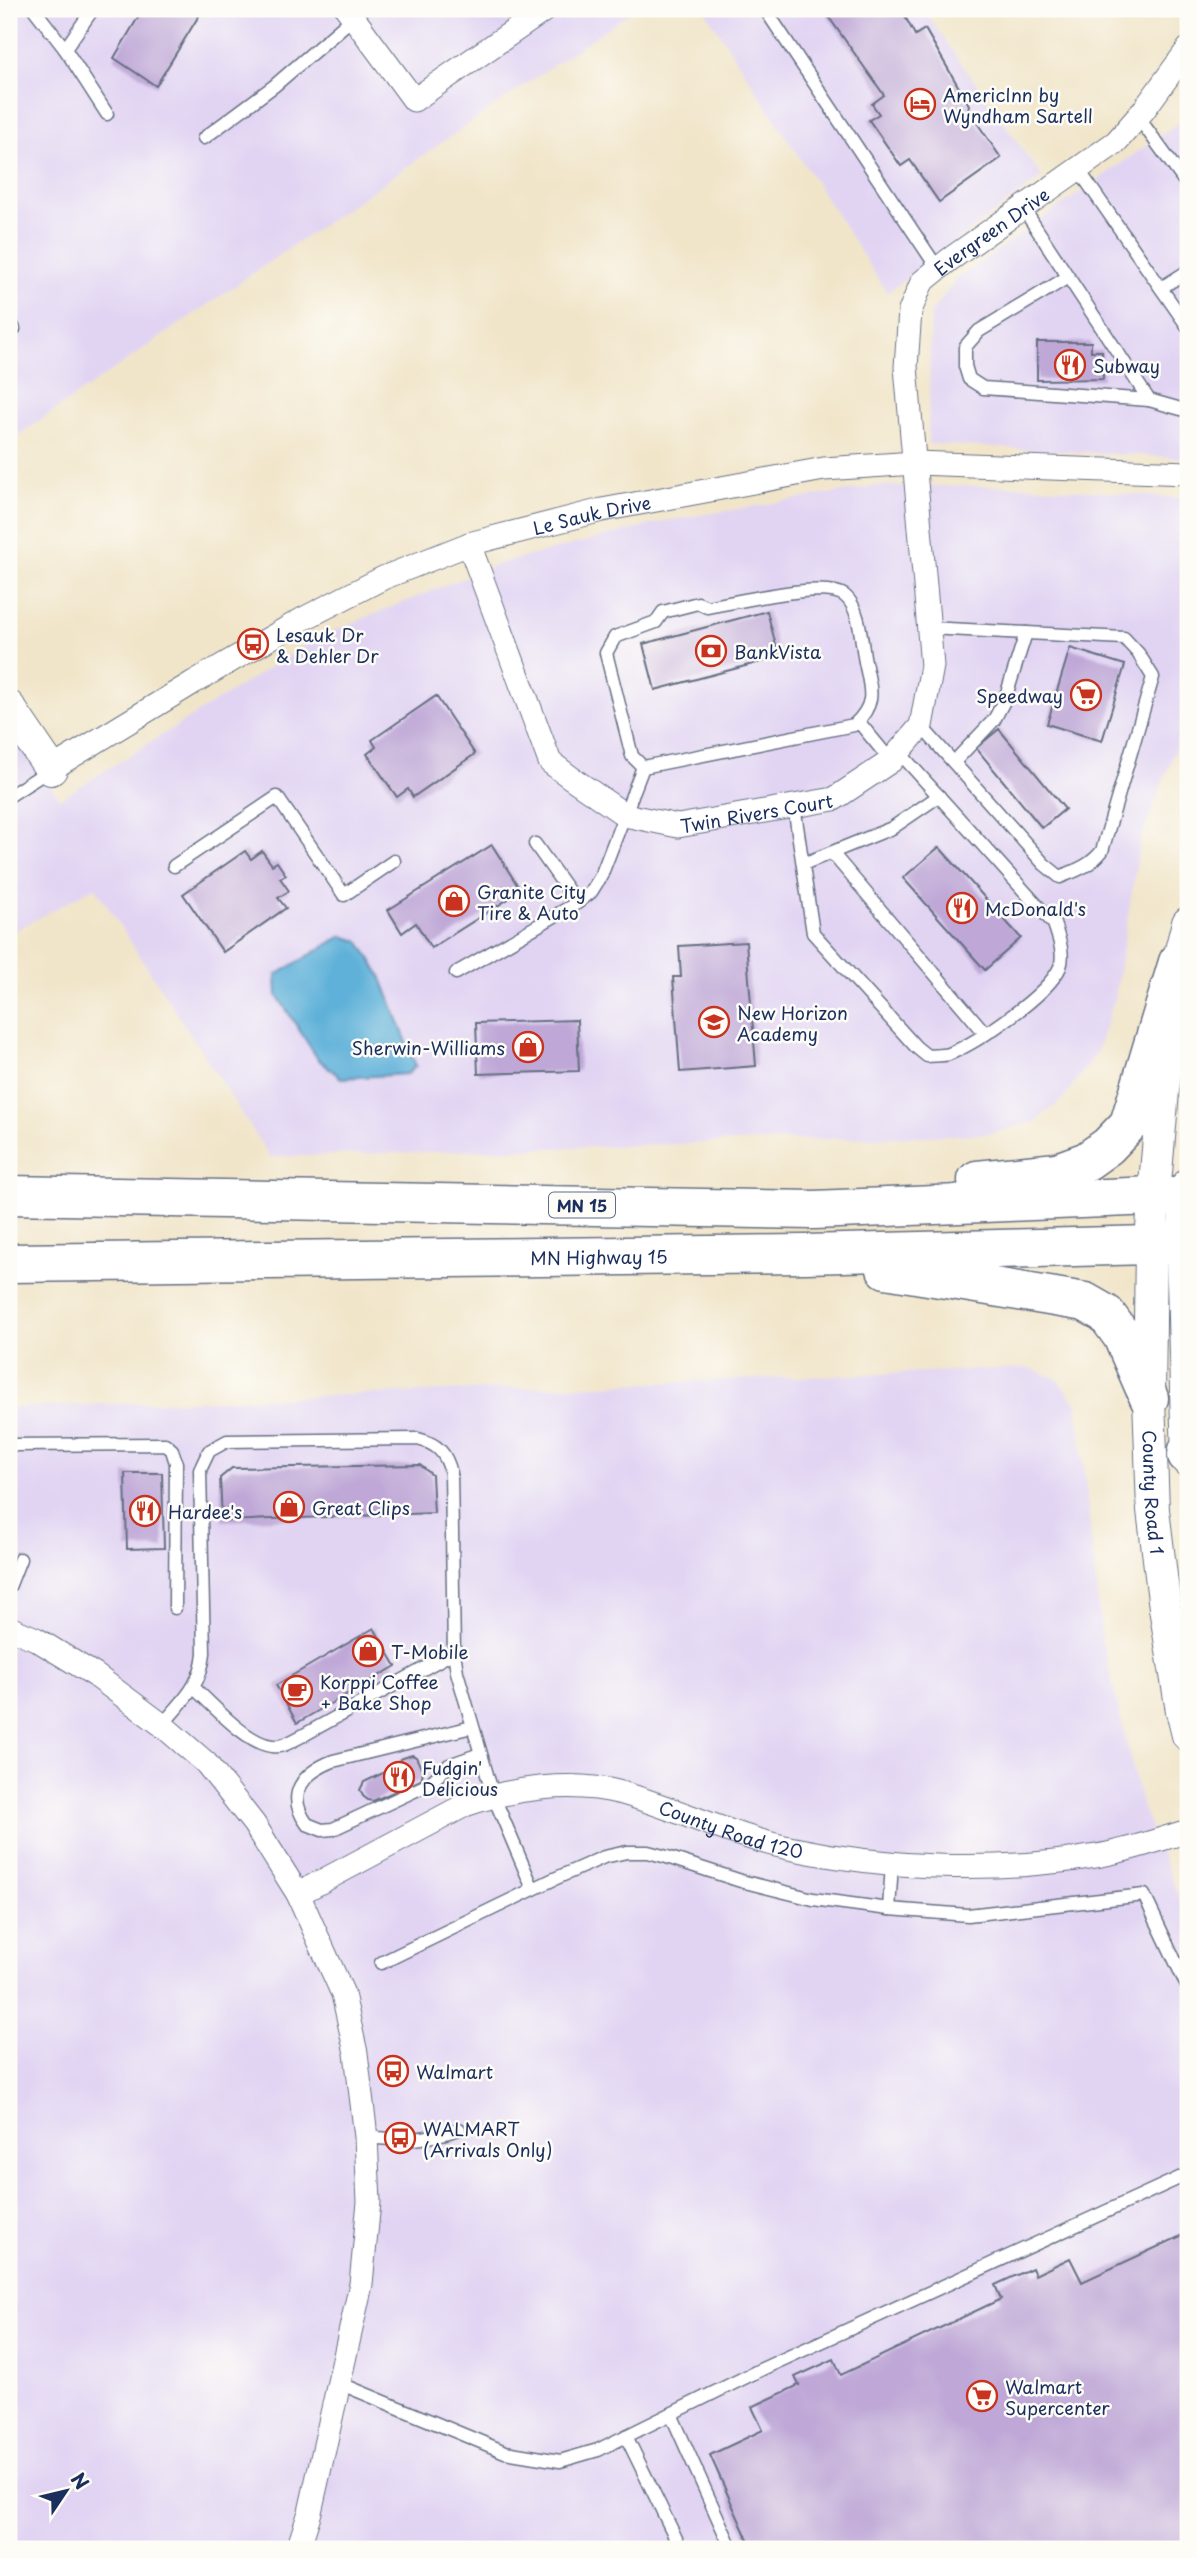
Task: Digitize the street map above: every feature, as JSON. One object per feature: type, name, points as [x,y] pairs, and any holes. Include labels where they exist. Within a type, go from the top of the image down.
[{"type":"highway","points":[[731,1208],[1057,1172],[1087,1161],[1108,1146],[1129,1124],[1178,962]]},
{"type":"highway","name":"MN 15","points":[[9,1195],[814,1210],[1179,1195]]},
{"type":"highway","name":"MN Highway 15","points":[[9,1263],[805,1254],[1174,1245]]},
{"type":"highway","points":[[805,1254],[1086,1302],[1105,1314],[1122,1336],[1149,1398]]},
{"type":"street","points":[[351,13],[414,100],[546,9]]},
{"type":"street","name":"Evergreen Drive","points":[[915,463],[906,367],[910,311],[922,282],[1116,142],[1188,49]]},
{"type":"street","name":"Le Sauk Drive","points":[[51,769],[303,619],[383,578],[469,544],[602,510],[824,469],[915,463],[1188,473]]},
{"type":"street","name":"Twin Rivers Court","points":[[469,544],[550,762],[625,815],[678,826],[834,799],[895,757],[921,726],[932,666],[915,463]]},
{"type":"street","points":[[9,707],[51,769]]},
{"type":"street","name":"County Road 1","points":[[1188,923],[1178,962],[1163,1091],[1179,1195],[1174,1245],[1149,1398],[1153,1510],[1167,1621],[1188,1735]]},
{"type":"street","name":"County Road 1","points":[[1174,1245],[1188,1461]]},
{"type":"street","points":[[9,1628],[36,1639],[95,1675],[162,1725],[206,1763],[254,1824],[298,1894],[343,1994],[356,2053],[366,2137],[369,2202],[360,2284],[310,2512],[298,2549]]},
{"type":"street","name":"County Road 120","points":[[298,1894],[465,1805],[494,1795],[551,1788],[620,1792],[776,1845],[892,1864],[981,1865],[1059,1861],[1098,1856],[1188,1831]]},
{"type":"street","points":[[310,2512],[310,2549]]},
{"type":"lane","points":[[34,9],[65,49],[107,114]]},
{"type":"lane","points":[[65,49],[93,9]]},
{"type":"lane","points":[[765,9],[938,269]]},
{"type":"lane","points":[[204,138],[274,86],[351,13]]},
{"type":"lane","points":[[1138,117],[1188,186]]},
{"type":"lane","points":[[1078,169],[1188,327]]},
{"type":"lane","points":[[1023,208],[1149,400]]},
{"type":"lane","points":[[1161,288],[1188,271]]},
{"type":"lane","points":[[1068,276],[979,331],[965,346],[965,366],[969,379],[983,388],[1149,400],[1188,411]]},
{"type":"lane","points":[[9,318],[15,329],[9,334]]},
{"type":"lane","points":[[828,589],[844,595],[854,608],[872,695],[866,713],[854,725],[643,767],[632,755],[606,653],[615,637],[656,622],[663,612],[698,603],[707,607],[786,593],[828,589]]},
{"type":"lane","points":[[921,726],[1044,864],[1060,877],[1083,869],[1102,851],[1153,677],[1125,638],[928,628]]},
{"type":"lane","points":[[954,762],[994,720],[1005,699],[1026,634]]},
{"type":"lane","points":[[794,806],[813,933],[927,1056],[947,1054],[985,1033],[1012,1017],[1051,983],[1062,964],[1060,940],[1054,924],[939,796],[858,721]]},
{"type":"lane","points":[[456,974],[577,904],[591,892],[601,876],[643,767]]},
{"type":"lane","points":[[9,796],[51,769]]},
{"type":"lane","points":[[803,864],[892,828],[939,796]]},
{"type":"lane","points":[[174,866],[277,797],[344,895],[394,861]]},
{"type":"lane","points":[[535,844],[577,904]]},
{"type":"lane","points":[[832,853],[985,1033]]},
{"type":"lane","points":[[162,1725],[193,1687],[202,1670],[204,1653],[200,1470],[209,1451],[227,1441],[418,1439],[439,1447],[448,1462],[451,1474],[454,1652],[457,1672],[494,1795],[533,1889]]},
{"type":"lane","points":[[9,1445],[164,1444],[172,1450],[176,1463],[175,1608]]},
{"type":"lane","points":[[9,1587],[20,1559]]},
{"type":"lane","points":[[193,1687],[251,1737],[274,1747],[302,1736],[454,1652]]},
{"type":"lane","points":[[472,1727],[332,1761],[306,1776],[297,1795],[298,1806],[307,1824],[314,1828],[332,1829],[429,1784],[449,1765],[480,1754]]},
{"type":"lane","points":[[381,1963],[533,1889],[604,1857],[627,1852],[648,1853],[813,1899],[889,1909],[968,1915],[1144,1895],[1188,1988]]},
{"type":"lane","points":[[889,1909],[892,1864]]},
{"type":"lane","points":[[366,2137],[415,2140],[459,2129]]},
{"type":"lane","points":[[339,2383],[505,2452],[560,2461],[597,2450],[762,2369],[1188,2174]]},
{"type":"lane","points":[[671,2414],[729,2543],[727,2549]]},
{"type":"lane","points":[[626,2436],[681,2549]]},
{"type":"shaded area","points":[[9,9],[635,9],[9,442]]},
{"type":"shaded area","points":[[704,9],[923,9],[1042,177],[887,293]]},
{"type":"shaded area","points":[[1188,116],[1188,458],[928,444],[931,312],[957,279]]},
{"type":"shaded area","points":[[877,486],[1029,486],[1188,499],[1188,716],[1140,842],[1115,996],[1097,1052],[1063,1099],[1035,1122],[988,1134],[270,1157],[95,887],[9,934],[9,724],[60,799],[320,636],[498,564],[666,521]]},
{"type":"shaded area","points":[[1029,1368],[1056,1378],[1077,1404],[1102,1640],[1141,1803],[1188,1920],[1188,2549],[9,2549],[9,1408]]},
{"type":"water","points":[[342,936],[359,941],[381,976],[416,1066],[407,1074],[341,1078],[318,1059],[277,995],[276,975]]},
{"type":"building","points":[[143,9],[203,9],[156,86],[114,58]]},
{"type":"building","name":"AmericInn by Wyndham Sartell","points":[[823,9],[901,9],[915,35],[925,29],[969,105],[966,118],[973,117],[1001,158],[939,202],[910,160],[901,166],[869,120],[879,114],[872,104],[884,95]]},
{"type":"building","name":"Subway","points":[[1037,342],[1091,342],[1091,351],[1102,351],[1103,379],[1037,380]]},
{"type":"building","name":"BankVista","points":[[767,611],[779,657],[655,690],[643,644]]},
{"type":"building","name":"Speedway","points":[[1070,648],[1125,665],[1102,741],[1047,724]]},
{"type":"building","points":[[436,696],[475,754],[413,797],[408,789],[397,797],[367,754],[376,747],[372,740]]},
{"type":"building","name":"Speedway","points":[[999,729],[1065,809],[1042,828],[976,748]]},
{"type":"building","name":"Granite City Tire & Auto","points":[[492,845],[521,891],[431,948],[416,923],[402,933],[388,910]]},
{"type":"building","name":"McDonald's","points":[[939,847],[1021,938],[985,970],[903,878]]},
{"type":"building","points":[[245,851],[251,859],[262,851],[272,865],[277,862],[286,875],[280,878],[289,891],[278,898],[286,908],[223,952],[183,894]]},
{"type":"building","name":"New Horizon Academy","points":[[746,942],[756,1066],[680,1072],[673,977],[681,977],[679,946]]},
{"type":"building","name":"Sherwin-Williams","points":[[577,1020],[579,1071],[478,1074],[476,1023]]},
{"type":"building","points":[[420,1465],[432,1475],[434,1513],[222,1521],[220,1478],[232,1468]]},
{"type":"building","name":"Hardee's","points":[[125,1473],[162,1473],[164,1548],[127,1549]]},
{"type":"building","points":[[374,1628],[396,1666],[297,1723],[276,1685]]},
{"type":"building","name":"Fudgin' Delicious","points":[[412,1755],[416,1757],[423,1772],[421,1780],[373,1801],[363,1796],[360,1790],[364,1782],[398,1766],[400,1759]]},
{"type":"building","name":"Walmart Supercenter","points":[[1183,2235],[1188,2247],[1188,2549],[752,2549],[710,2455],[763,2430],[752,2407],[799,2385],[795,2377],[834,2359],[841,2375],[1001,2299],[995,2285],[1032,2268],[1035,2275],[1070,2258],[1082,2282]]},
{"type":"place","name":"AmericInn by Wyndham Sartell","points":[[920,104]]},
{"type":"place","name":"Subway","points":[[1070,365]]},
{"type":"place","name":"Lesauk Dr & Dehler Dr","points":[[253,644]]},
{"type":"place","name":"BankVista","points":[[711,651]]},
{"type":"place","name":"Speedway","points":[[1086,695]]},
{"type":"place","name":"Granite City Tire & Auto","points":[[454,901]]},
{"type":"place","name":"McDonald's","points":[[962,908]]},
{"type":"place","name":"New Horizon Academy","points":[[714,1022]]},
{"type":"place","name":"Sherwin-Williams","points":[[528,1047]]},
{"type":"place","name":"Great Clips","points":[[289,1507]]},
{"type":"place","name":"Hardee's","points":[[145,1511]]},
{"type":"place","name":"T-Mobile","points":[[368,1651]]},
{"type":"place","name":"Korppi Coffee + Bake Shop","points":[[297,1691]]},
{"type":"place","name":"Fudgin' Delicious","points":[[399,1777]]},
{"type":"place","name":"Walmart","points":[[393,2071]]},
{"type":"place","name":"WALMART (Arrivals Only)","points":[[400,2138]]},
{"type":"place","name":"Walmart Supercenter","points":[[982,2396]]}]
